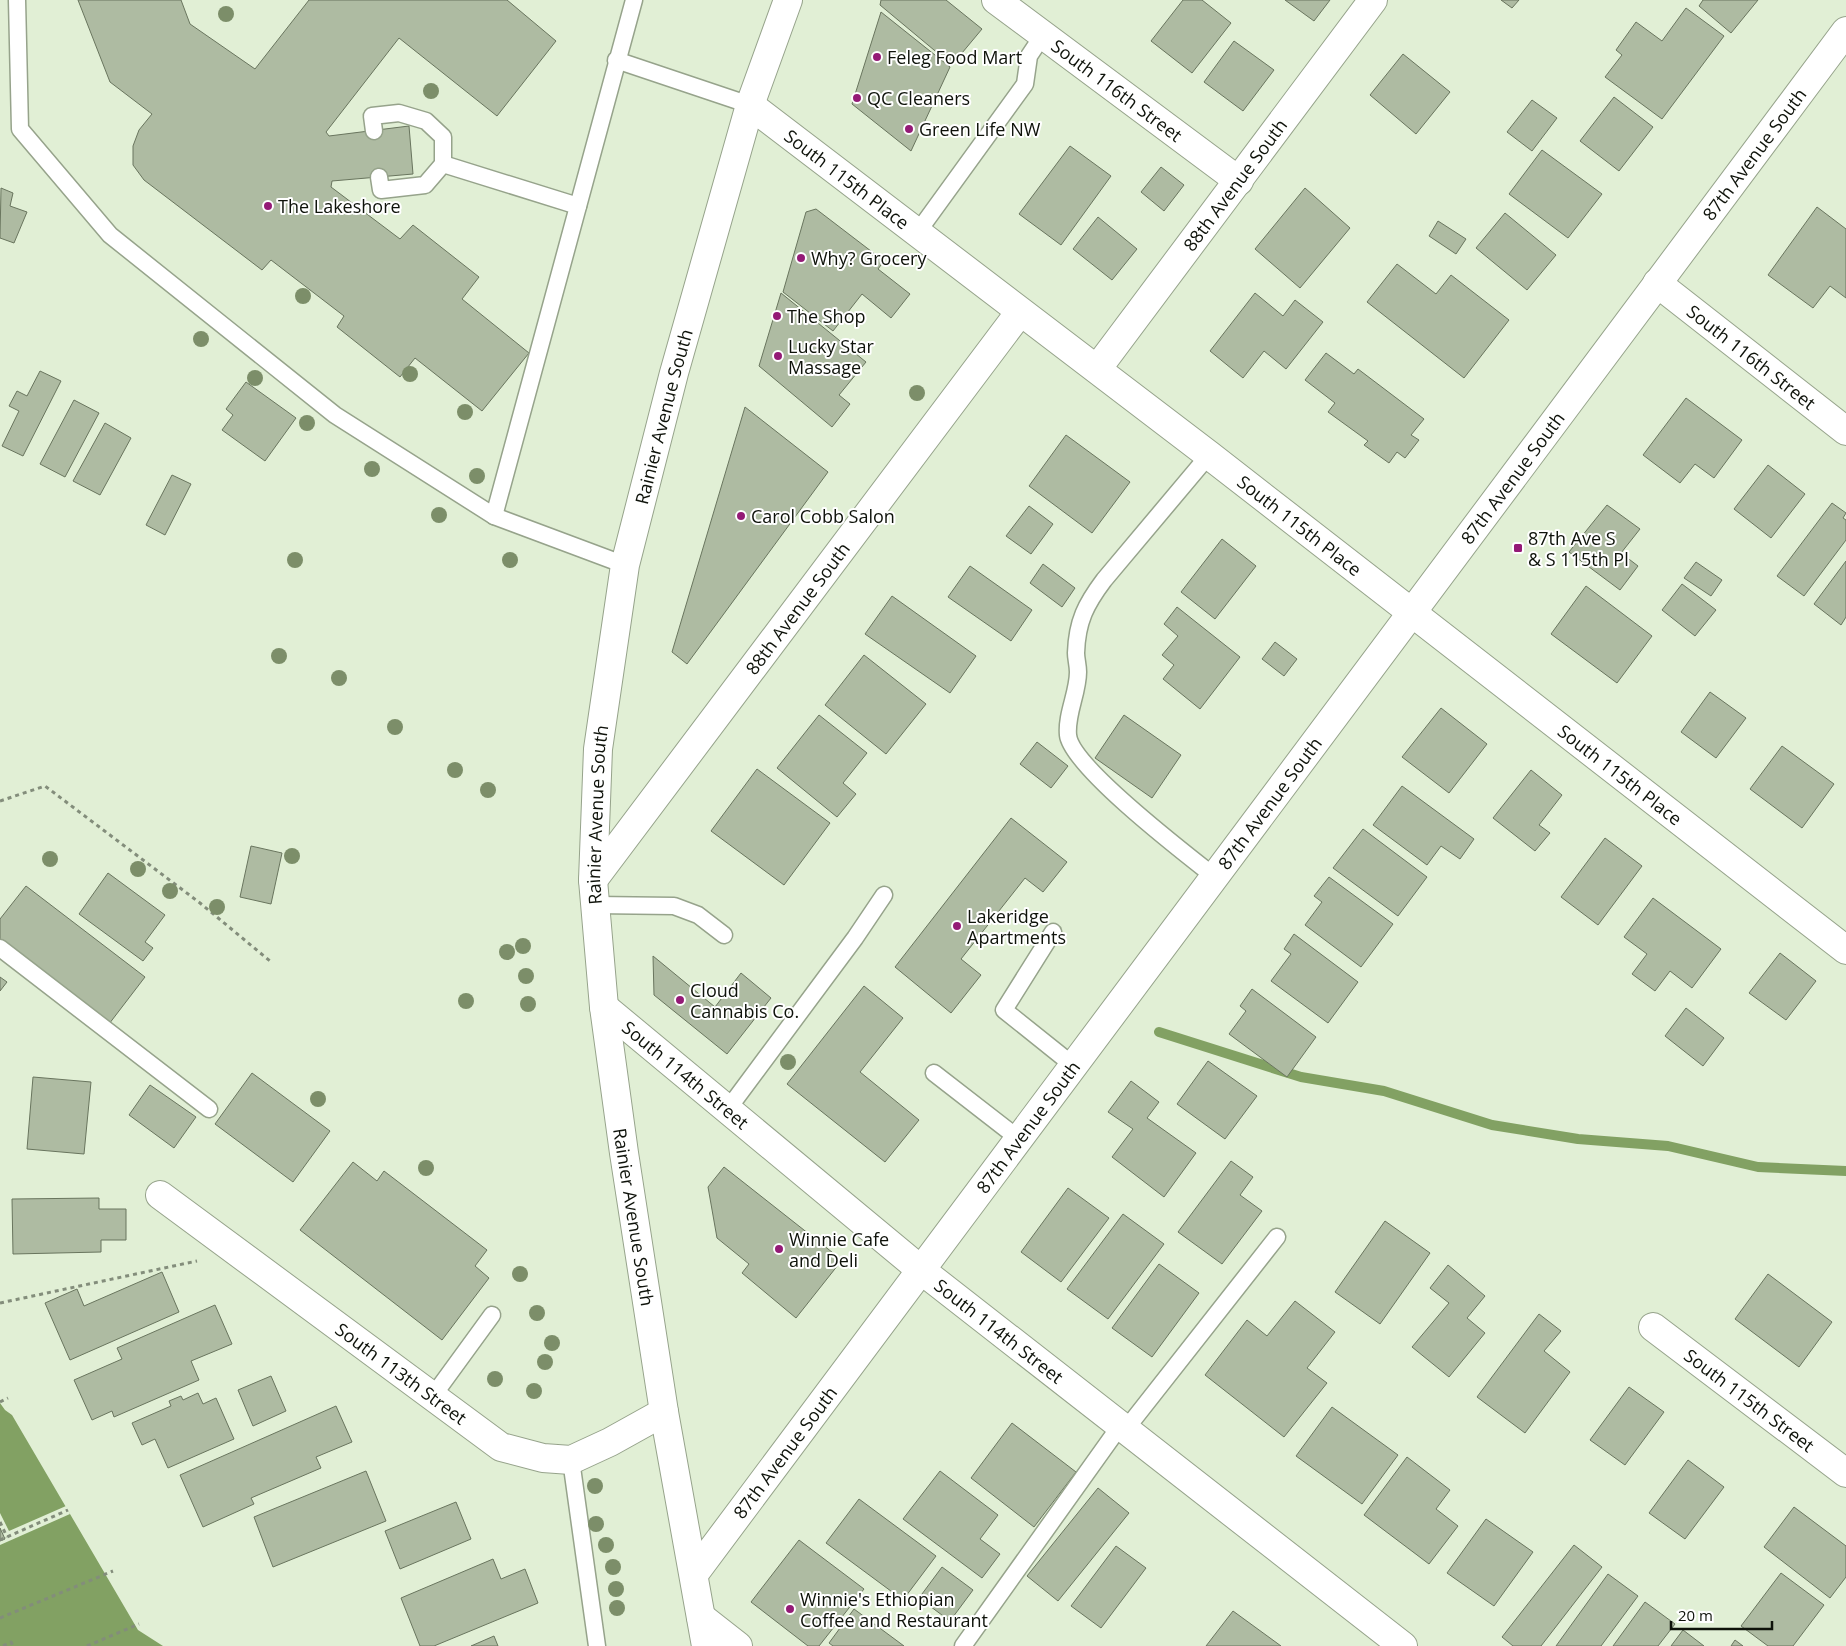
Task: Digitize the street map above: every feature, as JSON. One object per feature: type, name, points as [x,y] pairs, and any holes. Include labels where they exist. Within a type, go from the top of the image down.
[{"type":"street","name":"Rainier Avenue South","points":[[706,1646],[664,1412],[624,1153],[604,1007],[594,892],[598,750],[625,565],[674,372],[750,105],[788,0]]},
{"type":"street","name":"South 116th Street","points":[[996,0],[1027,9],[1043,35],[1239,180]]},
{"type":"street","name":"88th Avenue South","points":[[1097,369],[1372,0]]},
{"type":"street","name":"87th Avenue South","points":[[694,1574],[1846,31]]},
{"type":"street","name":"South 115th Place","points":[[750,105],[1097,369],[1846,950]]},
{"type":"street","name":"South 116th Street","points":[[1657,283],[1846,431]]},
{"type":"street","name":"88th Avenue South","points":[[594,892],[1020,312]]},
{"type":"street","name":"South 114th Street","points":[[604,1007],[921,1270],[1403,1646]]},
{"type":"street","name":"South 113th Street","points":[[160,1195],[501,1447],[543,1458],[571,1460]]},
{"type":"street","name":"South 115th Street","points":[[1653,1327],[1846,1473]]},
{"type":"street","points":[[571,1460],[664,1412]]},
{"type":"street","points":[[701,1617],[738,1646]]},
{"type":"lane","points":[[17,0],[20,129],[110,235],[335,414],[494,516],[625,565]]},
{"type":"lane","points":[[494,516],[616,60],[634,0]]},
{"type":"lane","points":[[917,233],[1025,84],[1029,56],[1043,35]]},
{"type":"lane","points":[[616,60],[750,105]]},
{"type":"lane","points":[[374,131],[372,116],[399,113],[426,122],[442,137],[443,164],[425,185],[381,190],[379,177]]},
{"type":"lane","points":[[443,164],[578,206]]},
{"type":"lane","points":[[1208,455],[1104,580],[1084,610],[1078,631],[1076,654],[1078,673],[1068,736],[1073,747],[1095,775],[1215,877]]},
{"type":"lane","points":[[594,892],[674,906],[698,915],[724,935]]},
{"type":"lane","points":[[728,1109],[884,896]]},
{"type":"lane","points":[[1053,932],[1004,1010],[1074,1066]]},
{"type":"lane","points":[[0,948],[209,1109]]},
{"type":"lane","points":[[934,1073],[1019,1139]]},
{"type":"lane","points":[[963,1646],[1123,1427],[1277,1237]]},
{"type":"lane","points":[[433,1396],[492,1315]]},
{"type":"lane","points":[[571,1460],[597,1646]]},
{"type":"path","points":[[0,801],[45,786],[200,902],[270,961]]},
{"type":"path","points":[[0,1303],[239,1253]]},
{"type":"path","points":[[0,1402],[8,1398]]},
{"type":"path","points":[[0,1540],[68,1510]]},
{"type":"path","points":[[0,1522],[7,1537]]},
{"type":"path","points":[[0,1618],[113,1571]]},
{"type":"path","points":[[87,1646],[139,1624]]},
{"type":"path","points":[[3,1646],[12,1642],[13,1646]]},
{"type":"shaded area","points":[[0,1403],[12,1415],[138,1630],[163,1646],[0,1646]]},
{"type":"pier","points":[[66,1506],[70,1514],[0,1545],[0,1513],[9,1531]]},
{"type":"building","name":"The Lakeshore","points":[[78,0],[181,0],[190,24],[255,69],[309,0],[507,0],[556,41],[497,116],[399,38],[326,132],[329,136],[409,126],[413,174],[332,181],[331,187],[400,239],[413,225],[479,277],[462,299],[529,353],[482,411],[415,358],[400,377],[337,327],[344,316],[271,260],[262,270],[144,180],[133,165],[133,146],[139,130],[152,114],[110,82]]},
{"type":"building","points":[[881,0],[946,0],[982,29],[952,65],[880,5]]},
{"type":"building","points":[[1183,0],[1202,0],[1231,23],[1192,73],[1151,41]]},
{"type":"building","points":[[1285,0],[1330,0],[1314,21]]},
{"type":"building","points":[[1501,0],[1519,0],[1512,8]]},
{"type":"building","points":[[1703,0],[1758,0],[1731,33],[1699,6]]},
{"type":"building","points":[[1686,8],[1724,36],[1662,119],[1605,77],[1622,55],[1616,50],[1636,22],[1662,41]]},
{"type":"building","points":[[881,12],[950,67],[911,151],[852,104]]},
{"type":"building","points":[[1234,41],[1274,70],[1243,111],[1204,82]]},
{"type":"building","points":[[1403,54],[1450,92],[1416,134],[1370,95]]},
{"type":"building","points":[[1614,97],[1653,127],[1619,171],[1580,141]]},
{"type":"building","points":[[1532,100],[1557,118],[1532,151],[1507,132]]},
{"type":"building","points":[[1070,146],[1111,176],[1061,245],[1019,214]]},
{"type":"building","points":[[1542,150],[1602,194],[1568,238],[1509,194]]},
{"type":"building","points":[[1161,167],[1184,185],[1164,211],[1141,192]]},
{"type":"building","points":[[1,188],[13,193],[10,206],[27,212],[14,243],[0,238]]},
{"type":"building","points":[[1305,188],[1350,228],[1300,288],[1255,249]]},
{"type":"building","points":[[1817,207],[1846,229],[1846,298],[1830,286],[1813,308],[1768,275]]},
{"type":"building","points":[[816,209],[884,261],[878,269],[910,294],[891,318],[862,294],[833,331],[783,292],[806,212]]},
{"type":"building","points":[[1505,213],[1556,255],[1527,290],[1476,248]]},
{"type":"building","points":[[1098,217],[1137,249],[1112,280],[1073,249]]},
{"type":"building","points":[[1438,221],[1466,239],[1456,254],[1429,236]]},
{"type":"building","points":[[1397,264],[1436,294],[1451,275],[1509,320],[1464,378],[1367,302]]},
{"type":"building","points":[[781,293],[866,362],[839,395],[850,404],[832,427],[759,366]]},
{"type":"building","points":[[1255,293],[1283,316],[1295,300],[1323,322],[1286,369],[1264,351],[1243,378],[1210,351]]},
{"type":"building","points":[[1326,353],[1354,374],[1358,369],[1424,419],[1411,435],[1419,440],[1405,458],[1397,452],[1389,463],[1364,445],[1368,441],[1328,412],[1335,403],[1305,380]]},
{"type":"building","points":[[40,371],[61,381],[23,456],[2,446],[19,411],[9,406],[17,391],[27,396]]},
{"type":"building","points":[[246,382],[296,418],[265,461],[222,430],[233,415],[226,409]]},
{"type":"building","points":[[1686,398],[1742,440],[1714,478],[1695,464],[1680,483],[1643,455]]},
{"type":"building","points":[[74,400],[99,413],[65,477],[40,464]]},
{"type":"building","points":[[745,407],[828,472],[687,664],[672,652]]},
{"type":"building","points":[[105,423],[131,438],[100,495],[73,481]]},
{"type":"building","points":[[1066,435],[1130,482],[1092,533],[1029,486]]},
{"type":"building","points":[[1768,465],[1805,494],[1771,538],[1734,509]]},
{"type":"building","points":[[172,475],[191,484],[165,535],[146,525]]},
{"type":"building","points":[[1832,503],[1846,513],[1843,518],[1846,520],[1846,540],[1804,596],[1777,576]]},
{"type":"building","points":[[1607,505],[1640,529],[1621,553],[1638,566],[1620,590],[1569,552]]},
{"type":"building","points":[[1029,506],[1053,524],[1031,554],[1006,536]]},
{"type":"building","points":[[1222,539],[1256,566],[1215,619],[1181,592]]},
{"type":"building","points":[[1846,561],[1846,617],[1841,625],[1814,604]]},
{"type":"building","points":[[1696,562],[1722,580],[1711,596],[1684,578]]},
{"type":"building","points":[[1043,564],[1075,588],[1062,607],[1030,583]]},
{"type":"building","points":[[970,566],[1032,610],[1011,641],[948,597]]},
{"type":"building","points":[[1682,584],[1716,610],[1695,636],[1662,610]]},
{"type":"building","points":[[1586,586],[1652,636],[1617,683],[1551,634]]},
{"type":"building","points":[[892,596],[976,656],[950,693],[865,634]]},
{"type":"building","points":[[1177,607],[1240,657],[1200,709],[1163,679],[1174,665],[1162,655],[1178,636],[1164,624]]},
{"type":"building","points":[[1275,642],[1297,659],[1284,676],[1262,659]]},
{"type":"building","points":[[864,655],[926,704],[886,754],[825,705]]},
{"type":"building","points":[[1710,692],[1746,718],[1716,758],[1681,732]]},
{"type":"building","points":[[1441,708],[1487,744],[1449,793],[1402,757]]},
{"type":"building","points":[[819,715],[867,753],[843,783],[856,794],[837,817],[777,768]]},
{"type":"building","points":[[1124,715],[1181,755],[1152,798],[1095,758]]},
{"type":"building","points":[[1037,742],[1068,766],[1051,788],[1020,764]]},
{"type":"building","points":[[1782,746],[1834,784],[1802,828],[1750,789]]},
{"type":"building","points":[[757,769],[830,823],[784,885],[711,831]]},
{"type":"building","points":[[1531,770],[1562,795],[1539,825],[1550,833],[1535,851],[1493,818]]},
{"type":"building","points":[[1402,786],[1474,839],[1460,859],[1441,846],[1427,865],[1373,825]]},
{"type":"building","name":"Lakeridge Apartments","points":[[1011,818],[1067,862],[1043,892],[1025,878],[961,959],[981,975],[951,1013],[895,967]]},
{"type":"building","points":[[1363,829],[1427,877],[1398,916],[1333,868]]},
{"type":"building","points":[[1605,838],[1642,866],[1598,925],[1561,897]]},
{"type":"building","points":[[251,846],[282,853],[271,904],[240,897]]},
{"type":"building","points":[[108,873],[165,915],[145,942],[153,948],[143,961],[79,914]]},
{"type":"building","points":[[1329,877],[1393,924],[1361,967],[1305,925],[1322,902],[1314,896]]},
{"type":"building","points":[[26,886],[145,977],[109,1024],[0,940],[0,919]]},
{"type":"building","points":[[1653,898],[1721,949],[1692,988],[1670,971],[1655,991],[1632,974],[1647,954],[1624,937]]},
{"type":"building","points":[[1294,934],[1358,982],[1328,1023],[1271,981],[1291,954],[1284,949]]},
{"type":"building","points":[[1780,953],[1816,981],[1786,1020],[1749,993]]},
{"type":"building","points":[[653,956],[715,1007],[741,973],[771,998],[727,1054],[654,995]]},
{"type":"building","points":[[0,977],[7,982],[0,991]]},
{"type":"building","points":[[864,986],[903,1018],[860,1072],[919,1120],[885,1162],[787,1084]]},
{"type":"building","points":[[1252,989],[1316,1037],[1287,1077],[1229,1034],[1246,1011],[1240,1006]]},
{"type":"building","points":[[1686,1008],[1724,1038],[1703,1066],[1665,1036]]},
{"type":"building","points":[[1208,1061],[1257,1096],[1225,1139],[1177,1104]]},
{"type":"building","points":[[252,1073],[330,1131],[293,1182],[215,1124]]},
{"type":"building","points":[[33,1077],[91,1082],[84,1154],[27,1149]]},
{"type":"building","points":[[1131,1081],[1159,1102],[1147,1118],[1196,1153],[1164,1197],[1112,1157],[1133,1129],[1108,1112]]},
{"type":"building","points":[[150,1085],[196,1117],[174,1148],[129,1115]]},
{"type":"building","points":[[1231,1161],[1253,1177],[1240,1195],[1262,1211],[1222,1264],[1178,1232]]},
{"type":"building","points":[[353,1162],[377,1181],[384,1171],[487,1250],[475,1266],[489,1278],[442,1340],[300,1230]]},
{"type":"building","name":"Winnie Cafe and Deli","points":[[724,1167],[842,1260],[796,1318],[742,1273],[749,1264],[717,1238],[708,1187]]},
{"type":"building","points":[[1068,1188],[1109,1218],[1061,1282],[1021,1252]]},
{"type":"building","points":[[99,1198],[99,1209],[126,1209],[126,1240],[101,1240],[101,1252],[13,1254],[12,1199]]},
{"type":"building","points":[[1123,1214],[1164,1244],[1108,1319],[1067,1289]]},
{"type":"building","points":[[1385,1221],[1430,1253],[1380,1324],[1335,1292]]},
{"type":"building","points":[[1159,1264],[1199,1293],[1152,1357],[1112,1328]]},
{"type":"building","points":[[1448,1265],[1485,1296],[1467,1318],[1485,1333],[1449,1377],[1412,1347],[1449,1303],[1430,1288]]},
{"type":"building","points":[[162,1272],[179,1312],[70,1360],[45,1303],[77,1289],[84,1306]]},
{"type":"building","points":[[1768,1274],[1832,1322],[1799,1367],[1735,1319]]},
{"type":"building","points":[[1295,1301],[1335,1332],[1307,1368],[1327,1383],[1284,1437],[1205,1375],[1247,1320],[1267,1336]]},
{"type":"building","points":[[215,1305],[232,1344],[191,1361],[199,1380],[114,1417],[112,1411],[92,1420],[74,1380],[122,1359],[117,1348]]},
{"type":"building","points":[[1539,1314],[1561,1331],[1544,1351],[1570,1372],[1525,1433],[1477,1397]]},
{"type":"building","points":[[271,1376],[286,1411],[253,1426],[238,1390]]},
{"type":"building","points":[[1629,1387],[1664,1412],[1625,1465],[1590,1440]]},
{"type":"building","points":[[198,1393],[203,1404],[216,1398],[234,1439],[168,1468],[155,1439],[142,1445],[132,1423],[171,1406],[169,1401],[181,1396],[183,1400]]},
{"type":"building","points":[[336,1406],[352,1442],[316,1457],[321,1468],[251,1498],[254,1504],[203,1527],[180,1475]]},
{"type":"building","points":[[1332,1407],[1398,1455],[1362,1504],[1296,1456]]},
{"type":"building","points":[[1012,1423],[1076,1472],[1034,1527],[971,1478]]},
{"type":"building","points":[[1407,1457],[1450,1490],[1436,1509],[1458,1526],[1429,1564],[1364,1515]]},
{"type":"building","points":[[1688,1460],[1724,1487],[1685,1539],[1649,1513]]},
{"type":"building","points":[[366,1471],[386,1521],[273,1567],[254,1517]]},
{"type":"building","points":[[940,1471],[998,1515],[980,1539],[1000,1554],[982,1578],[903,1519]]},
{"type":"building","points":[[1098,1488],[1129,1513],[1058,1601],[1027,1576]]},
{"type":"building","points":[[859,1499],[936,1556],[903,1600],[826,1543]]},
{"type":"building","points":[[456,1502],[471,1539],[400,1569],[385,1531]]},
{"type":"building","points":[[1794,1507],[1846,1546],[1846,1577],[1830,1598],[1764,1547]]},
{"type":"building","points":[[1486,1519],[1533,1552],[1494,1606],[1447,1573]]},
{"type":"building","points":[[0,1528],[5,1539],[0,1541]]},
{"type":"building","points":[[799,1540],[864,1589],[819,1646],[808,1646],[751,1602]]},
{"type":"building","points":[[1574,1545],[1602,1567],[1541,1646],[1513,1646],[1502,1637]]},
{"type":"building","points":[[1116,1546],[1146,1568],[1101,1628],[1071,1606]]},
{"type":"building","points":[[493,1559],[501,1579],[525,1569],[538,1603],[434,1646],[420,1646],[401,1598]]},
{"type":"building","points":[[942,1567],[973,1590],[950,1621],[919,1598]]},
{"type":"building","points":[[1781,1573],[1824,1605],[1793,1646],[1768,1646],[1741,1626]]},
{"type":"building","points":[[1608,1574],[1638,1596],[1601,1646],[1556,1646]]},
{"type":"building","points":[[1645,1602],[1675,1624],[1658,1646],[1613,1646]]},
{"type":"building","points":[[854,1609],[904,1646],[833,1646],[829,1643]]},
{"type":"building","points":[[1233,1611],[1281,1646],[1206,1646]]},
{"type":"building","points":[[1683,1630],[1704,1646],[1671,1646]]},
{"type":"building","points":[[494,1636],[498,1646],[471,1646]]},
{"type":"building","points":[[1735,1640],[1743,1646],[1731,1646]]},
{"type":"waterway","points":[[1159,1032],[1301,1077],[1384,1091],[1492,1125],[1578,1139],[1668,1146],[1758,1167],[1846,1171]]},
{"type":"place","name":"Feleg Food Mart","points":[[877,57]]},
{"type":"place","name":"QC Cleaners","points":[[857,98]]},
{"type":"place","name":"Green Life NW","points":[[909,129]]},
{"type":"place","name":"The Lakeshore","points":[[268,206]]},
{"type":"place","name":"Why? Grocery","points":[[801,258]]},
{"type":"place","name":"The Shop","points":[[777,316]]},
{"type":"place","name":"Lucky Star Massage","points":[[778,356]]},
{"type":"place","name":"Carol Cobb Salon","points":[[741,516]]},
{"type":"place","name":"87th Ave S & S 115th Pl","points":[[1518,548]]},
{"type":"place","name":"Lakeridge Apartments","points":[[957,926]]},
{"type":"place","name":"Cloud Cannabis Co.","points":[[680,1000]]},
{"type":"place","name":"Winnie Cafe and Deli","points":[[779,1249]]},
{"type":"place","name":"Winnie's Ethiopian Coffee and Restaurant","points":[[790,1609]]}]
